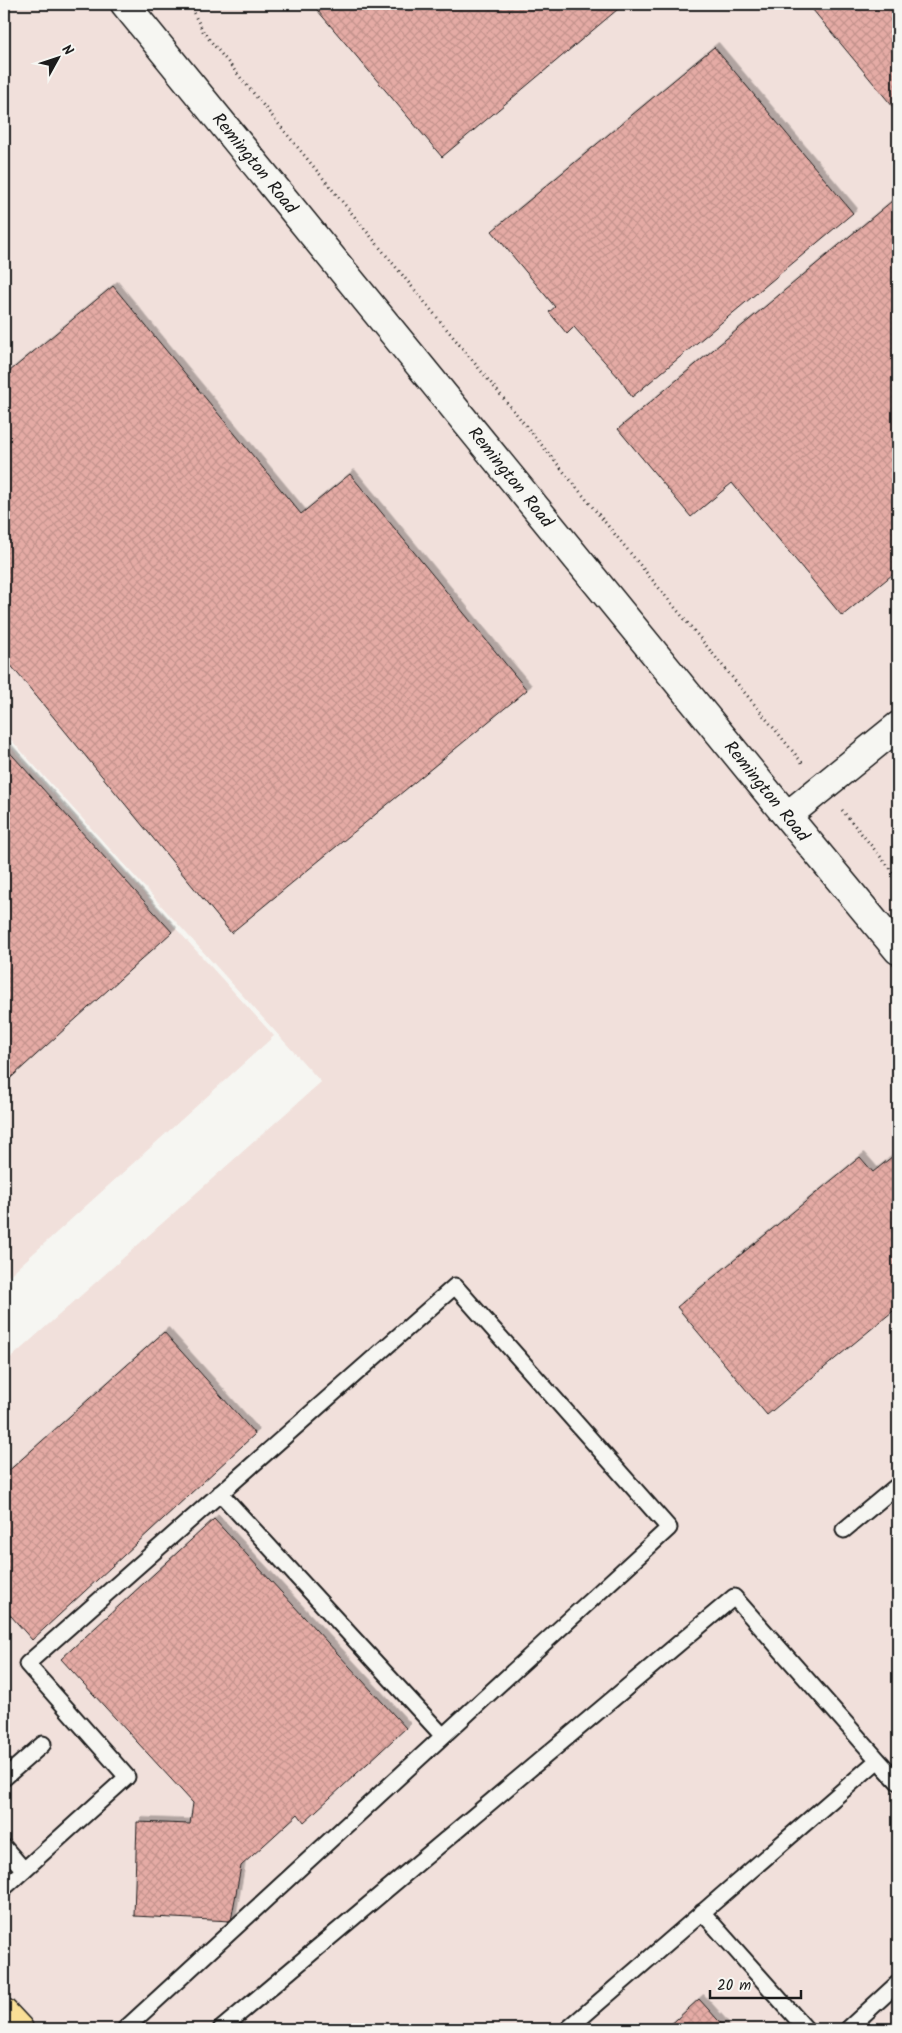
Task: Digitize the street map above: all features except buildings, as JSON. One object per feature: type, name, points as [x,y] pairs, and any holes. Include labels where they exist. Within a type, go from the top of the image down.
[{"type":"main road","points":[[4,2012],[19,2029]]},
{"type":"street","name":"Remington Road","points":[[125,4],[898,950]]},
{"type":"street","points":[[787,816],[898,726]]},
{"type":"lane","points":[[4,1888],[127,1777],[27,1664],[455,1286],[669,1528],[125,2029]]},
{"type":"lane","points":[[844,1530],[898,1485]]},
{"type":"lane","points":[[220,1493],[443,1736]]},
{"type":"lane","points":[[221,2029],[734,1597],[898,1782]]},
{"type":"lane","points":[[4,1778],[43,1744]]},
{"type":"lane","points":[[568,2029],[878,1760]]},
{"type":"lane","points":[[4,1847],[24,1870]]},
{"type":"lane","points":[[702,1912],[806,2029]]},
{"type":"lane","points":[[848,2029],[898,1983]]},
{"type":"path","points":[[189,4],[204,33],[222,56],[898,878]]},
{"type":"shaded area","points":[[4,4],[898,4],[898,2029],[4,2029],[4,1364],[321,1082],[4,732]]},
{"type":"shaded area","points":[[4,740],[274,1036],[4,1280]]}]
